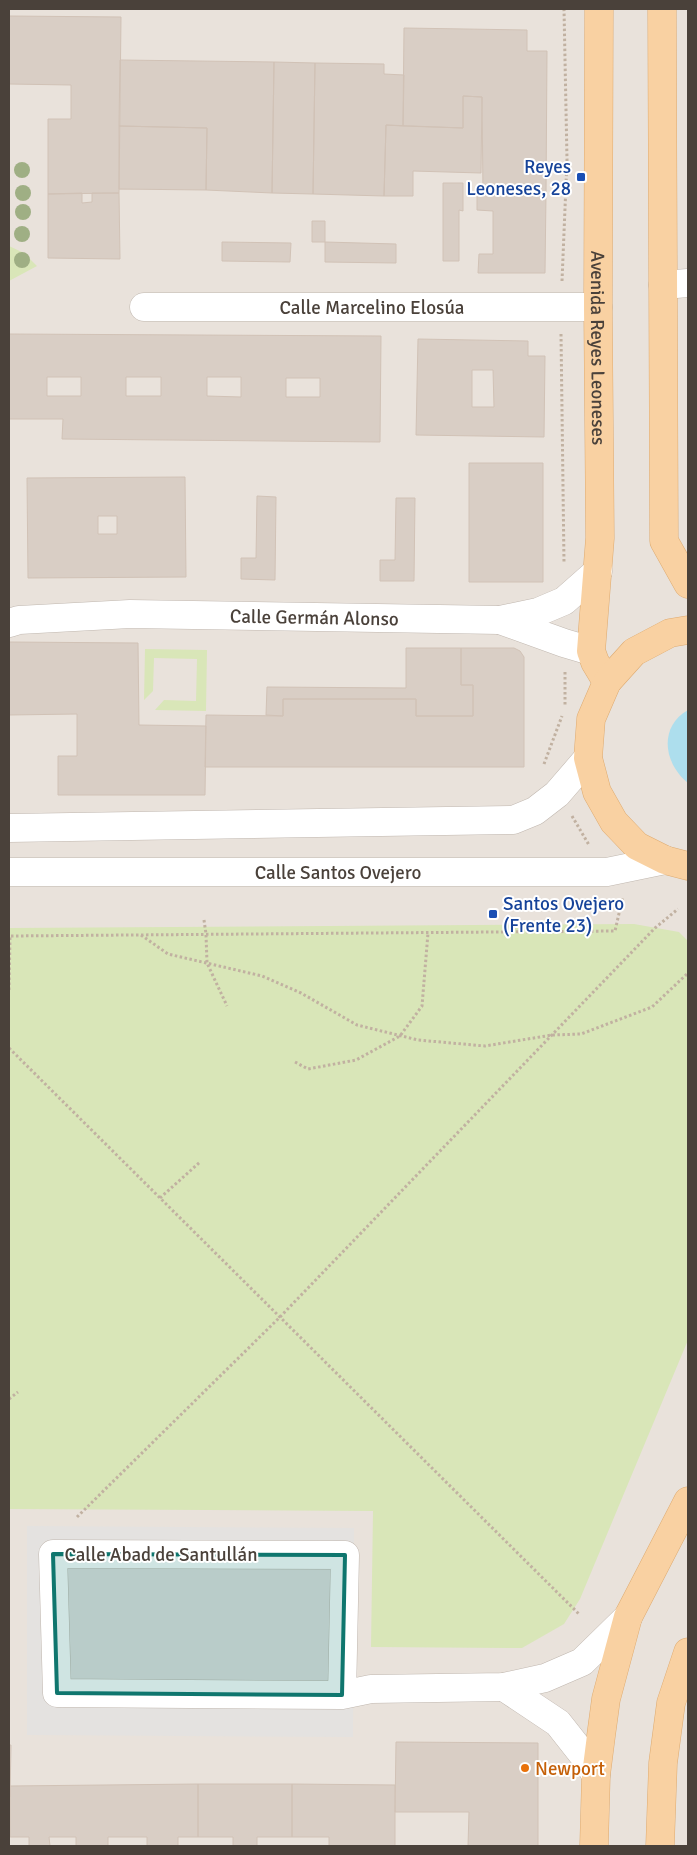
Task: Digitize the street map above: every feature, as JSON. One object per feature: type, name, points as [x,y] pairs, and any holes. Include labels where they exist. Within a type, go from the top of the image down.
[{"type":"main road","name":"Avenida Reyes Leoneses","points":[[599,9],[598,571],[591,651],[606,682]]},
{"type":"main road","points":[[662,9],[676,284],[664,541],[688,584]]},
{"type":"main road","points":[[677,863],[638,846],[614,822],[597,792],[588,758],[591,719],[606,682],[634,652],[670,632],[688,630]]},
{"type":"main road","points":[[594,1846],[596,1776],[606,1699],[628,1617],[688,1502]]},
{"type":"main road","points":[[663,1843],[663,1763],[671,1703],[688,1652]]},
{"type":"street","name":"Calle Marcelino Elosúa","points":[[144,307],[598,307]]},
{"type":"street","name":"Calle Germán Alonso","points":[[9,623],[19,620],[130,614],[500,620],[538,612],[564,601],[598,571]]},
{"type":"street","name":"Calle Germán Alonso","points":[[500,620],[591,651]]},
{"type":"street","points":[[9,828],[513,820],[535,811],[557,794],[588,758]]},
{"type":"street","name":"Calle Santos Ovejero","points":[[9,872],[607,872],[677,863]]},
{"type":"street","name":"Calle Abad de Santullán","points":[[342,1695],[345,1555],[52,1554],[57,1693],[342,1695],[371,1689],[504,1687],[544,1678],[582,1662],[628,1617]]},
{"type":"street","points":[[504,1687],[558,1723],[584,1756],[596,1776]]},
{"type":"path","points":[[561,290],[567,160],[564,9]]},
{"type":"path","points":[[561,330],[564,601]]},
{"type":"path","points":[[544,765],[566,706],[564,643]]},
{"type":"path","points":[[569,813],[590,846]]},
{"type":"path","points":[[9,990],[10,936],[614,931],[624,896]]},
{"type":"path","points":[[77,1517],[280,1317],[655,928],[678,909]]},
{"type":"path","points":[[204,920],[207,963],[227,1006]]},
{"type":"path","points":[[295,1062],[308,1069],[356,1060],[400,1036],[422,1006],[428,933]]},
{"type":"path","points":[[140,935],[168,954],[262,976],[301,993],[357,1025],[418,1040],[485,1046],[552,1035],[581,1034],[652,1007],[688,973]]},
{"type":"path","points":[[9,1048],[580,1615]]},
{"type":"path","points":[[160,1198],[200,1162]]},
{"type":"path","points":[[9,1399],[18,1392]]},
{"type":"highlighted area","points":[[53,1554],[345,1555],[342,1695],[57,1693]]},
{"type":"shaded area","points":[[9,9],[688,9],[688,1846],[9,1846]]},
{"type":"shaded area","points":[[27,1526],[354,1528],[353,1737],[27,1735]]},
{"type":"green space","points":[[9,246],[24,253],[37,266],[9,281]]},
{"type":"green space","points":[[145,649],[207,650],[206,711],[155,710],[164,700],[196,701],[197,659],[154,658],[153,691],[144,700]]},
{"type":"green space","points":[[634,924],[679,932],[688,941],[688,1340],[580,1599],[564,1624],[522,1648],[371,1647],[373,1511],[9,1509],[9,928]]},
{"type":"water","points":[[688,710],[688,783],[674,766],[668,746],[668,736],[678,717]]},
{"type":"building","points":[[9,16],[121,17],[119,193],[48,194],[48,119],[71,119],[71,85],[9,84]]},
{"type":"building","points":[[404,28],[527,30],[527,51],[547,51],[546,194],[483,193],[482,97],[463,96],[463,128],[403,126]]},
{"type":"building","points":[[120,60],[274,62],[272,193],[206,190],[207,128],[119,126]]},
{"type":"building","points":[[274,62],[315,63],[313,194],[272,193]]},
{"type":"building","points":[[315,63],[384,64],[384,74],[404,75],[403,126],[386,125],[384,196],[313,194]]},
{"type":"building","points":[[463,96],[482,97],[481,173],[413,171],[413,196],[384,196],[386,125],[463,128]]},
{"type":"building","points":[[119,126],[207,128],[206,190],[119,189]]},
{"type":"building","points":[[443,183],[463,183],[463,211],[459,210],[459,261],[443,261]]},
{"type":"building","points":[[82,193],[82,203],[92,202],[92,193],[119,193],[120,259],[48,258],[48,194]]},
{"type":"building","points":[[477,193],[546,194],[545,273],[478,273],[479,254],[493,254],[493,211],[477,210]]},
{"type":"building","points":[[312,221],[325,221],[325,242],[312,242]]},
{"type":"building","points":[[222,242],[291,243],[290,262],[222,261]]},
{"type":"building","points":[[325,242],[396,244],[396,263],[325,262]]},
{"type":"building","points":[[9,334],[381,336],[380,442],[62,439],[63,419],[9,419]],"holes":[[[47,377],[81,377],[81,396],[47,396]],[[126,377],[161,377],[161,396],[126,396]],[[207,377],[241,377],[241,397],[207,396]],[[286,378],[320,378],[320,397],[286,397]]]},
{"type":"building","points":[[418,339],[528,341],[528,356],[545,356],[544,437],[416,435]],"holes":[[[472,370],[493,370],[494,407],[472,407]]]},
{"type":"building","points":[[469,463],[543,463],[543,582],[469,582]]},
{"type":"building","points":[[185,477],[186,577],[28,578],[27,478]],"holes":[[[98,516],[117,516],[117,534],[98,534]]]},
{"type":"building","points":[[257,496],[276,497],[275,580],[241,579],[241,558],[256,558]]},
{"type":"building","points":[[396,498],[415,498],[414,581],[380,581],[380,560],[395,560]]},
{"type":"building","points":[[9,642],[138,643],[139,725],[206,726],[205,795],[58,795],[58,756],[77,756],[77,714],[9,715]]},
{"type":"building","points":[[406,648],[461,648],[461,685],[473,685],[473,716],[416,716],[416,699],[283,699],[283,716],[266,715],[267,687],[406,688]]},
{"type":"building","points":[[461,648],[514,648],[520,651],[524,657],[524,767],[205,767],[206,715],[283,716],[283,699],[416,699],[416,716],[473,716],[473,685],[461,685]]},
{"type":"building","points":[[396,1742],[538,1743],[538,1846],[468,1846],[469,1812],[395,1812]]},
{"type":"building","points":[[9,1745],[11,1745],[10,1797],[9,1797]]},
{"type":"building","points":[[198,1784],[198,1837],[178,1837],[178,1846],[147,1846],[147,1837],[108,1837],[108,1846],[76,1846],[76,1837],[49,1837],[50,1846],[29,1846],[29,1837],[10,1837],[10,1786]]},
{"type":"building","points":[[198,1784],[292,1784],[292,1837],[257,1837],[257,1846],[233,1846],[233,1837],[198,1837]]},
{"type":"building","points":[[292,1784],[395,1785],[395,1846],[329,1846],[329,1837],[292,1837]]},
{"type":"place","name":"Reyes Leoneses, 28","points":[[581,177]]},
{"type":"place","name":"Santos Ovejero (Frente 23)","points":[[493,914]]},
{"type":"place","name":"Newport","points":[[525,1768]]}]
